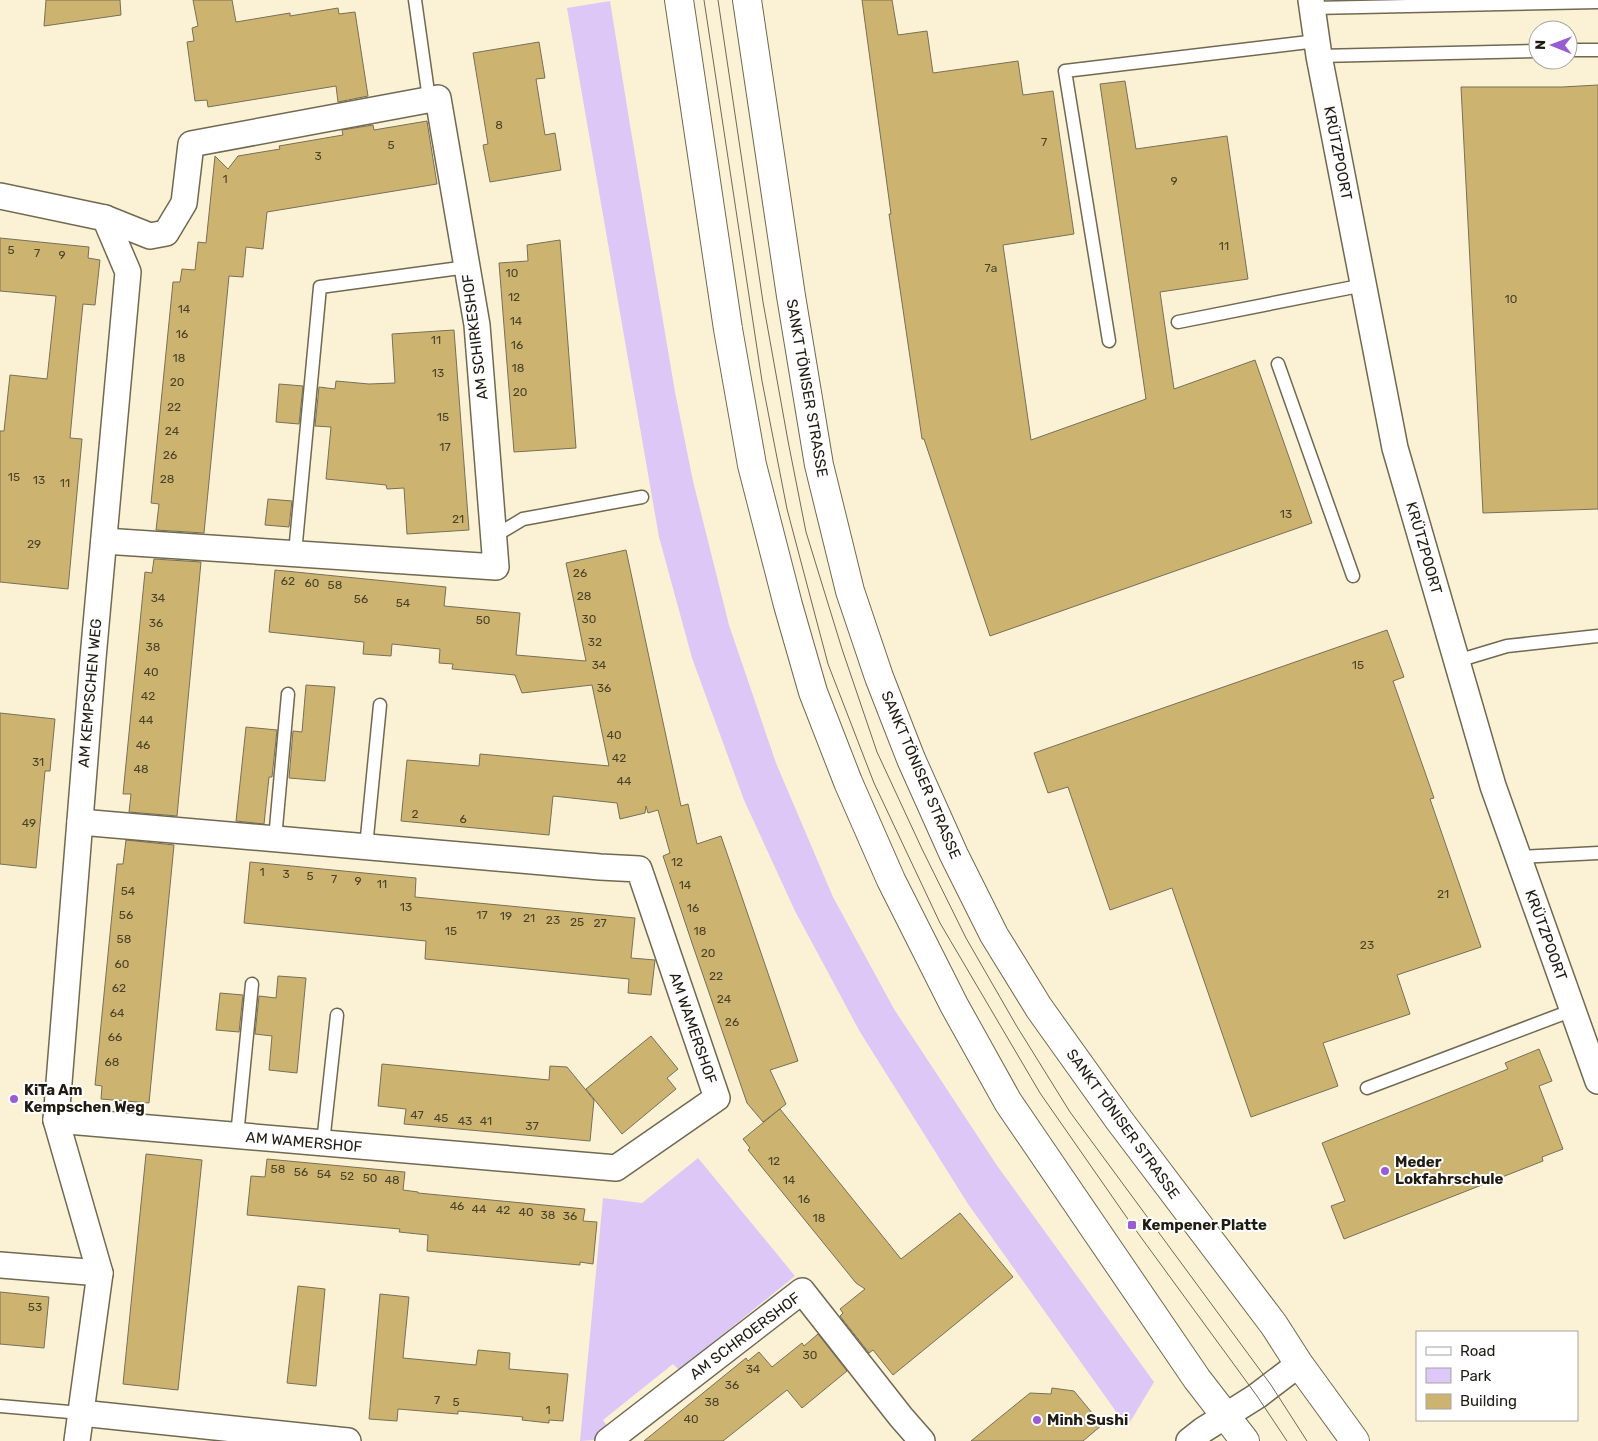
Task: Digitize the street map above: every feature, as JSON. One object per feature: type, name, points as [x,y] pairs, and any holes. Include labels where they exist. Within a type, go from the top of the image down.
[{"type":"main road","points":[[679,0],[728,329],[752,465],[788,605],[813,692],[848,782],[891,880],[954,1005],[1008,1102],[1197,1379],[1245,1441]]},
{"type":"main road","name":"SANKT TÖNISER STRASSE","points":[[747,0],[791,296],[819,465],[850,591],[879,677],[911,759],[954,855],[994,934],[1039,1008],[1119,1120],[1274,1325],[1299,1364],[1355,1441]]},
{"type":"street","name":"KRÜTZPOORT","points":[[1312,4],[1318,48],[1395,448],[1493,786],[1598,1081]]},
{"type":"street","name":"AM SCHIRKESHOF","points":[[104,541],[496,567],[477,325],[438,98],[429,100]]},
{"type":"street","points":[[0,196],[105,218],[150,236],[166,233],[184,203],[190,144],[429,100]]},
{"type":"street","name":"AM KEMPSCHEN WEG","points":[[77,1441],[100,1273],[56,1120],[92,668],[128,272],[105,218]]},
{"type":"street","name":"AM WAMERSHOF","points":[[56,1120],[616,1168],[717,1098],[639,869],[80,822]]},
{"type":"street","points":[[0,1264],[100,1273]]},
{"type":"street","name":"AM SCHROERSHOF","points":[[608,1441],[802,1290],[901,1417],[922,1441]]},
{"type":"street","points":[[1189,1441],[1202,1430],[1257,1396],[1299,1364]]},
{"type":"street","points":[[81,1413],[348,1441]]},
{"type":"lane","points":[[415,0],[429,100]]},
{"type":"lane","points":[[1312,4],[1598,2]]},
{"type":"lane","points":[[1109,341],[1065,71],[1318,48],[1528,51]]},
{"type":"lane","points":[[1578,50],[1598,50]]},
{"type":"lane","points":[[295,553],[320,287],[467,267]]},
{"type":"lane","points":[[1178,322],[1364,285]]},
{"type":"lane","points":[[1278,364],[1353,576]]},
{"type":"lane","points":[[494,537],[523,519],[642,497]]},
{"type":"lane","points":[[1457,661],[1507,646],[1598,636]]},
{"type":"lane","points":[[274,839],[288,694]]},
{"type":"lane","points":[[366,847],[380,705]]},
{"type":"lane","points":[[1518,857],[1598,853]]},
{"type":"lane","points":[[237,1136],[252,984]]},
{"type":"lane","points":[[1367,1088],[1573,1010]]},
{"type":"lane","points":[[323,1143],[337,1015]]},
{"type":"lane","points":[[0,1406],[81,1413]]},
{"type":"green space","points":[[610,1],[675,392],[693,481],[729,625],[776,763],[833,897],[894,1009],[998,1167],[1154,1382],[1127,1427],[968,1204],[860,1032],[795,911],[744,800],[692,658],[659,537],[567,8]]},
{"type":"green space","points":[[698,1158],[795,1276],[679,1370],[673,1364],[603,1420],[609,1429],[594,1440],[580,1441],[603,1198],[642,1203]]},
{"type":"building","points":[[46,0],[120,0],[121,15],[44,26]]},
{"type":"building","points":[[193,0],[232,0],[236,22],[290,13],[290,16],[338,8],[339,14],[355,12],[368,96],[338,102],[336,86],[208,107],[207,100],[195,101],[187,42],[194,41],[192,28],[198,26]]},
{"type":"building","points":[[862,0],[892,0],[898,35],[927,31],[933,73],[1018,61],[1023,95],[1053,91],[1074,234],[1003,245],[1031,440],[1146,399],[1100,84],[1125,81],[1136,149],[1227,136],[1248,279],[1160,292],[1174,389],[1255,360],[1312,523],[990,636],[924,439],[922,439],[889,214],[891,214]]},
{"type":"building","points":[[539,42],[545,78],[536,79],[545,135],[555,133],[561,170],[490,182],[483,145],[488,144],[473,53]]},
{"type":"building","points":[[1598,85],[1598,509],[1483,513],[1461,87]]},
{"type":"building","points":[[427,121],[437,184],[267,212],[263,249],[246,247],[243,277],[229,276],[204,533],[156,530],[159,504],[151,503],[173,282],[180,282],[182,269],[195,270],[198,242],[206,243],[215,156],[228,169],[238,156],[280,149],[279,146],[343,135],[342,130],[373,125],[374,130]]},
{"type":"building","points":[[0,238],[89,247],[88,258],[100,260],[95,305],[83,304],[78,352],[70,438],[82,439],[68,589],[0,582],[0,431],[4,431],[10,375],[47,379],[56,296],[0,291]]},
{"type":"building","points":[[560,240],[576,448],[514,452],[499,263],[528,261],[527,245]]},
{"type":"building","points":[[454,330],[469,530],[407,534],[404,488],[387,489],[386,485],[326,479],[331,427],[315,426],[319,387],[335,389],[336,381],[369,384],[395,383],[392,334]]},
{"type":"building","points":[[279,384],[303,386],[299,424],[276,422]]},
{"type":"building","points":[[268,499],[292,501],[289,527],[265,525]]},
{"type":"building","points":[[626,550],[681,806],[688,804],[697,844],[721,836],[798,1061],[770,1070],[786,1104],[763,1122],[747,1103],[693,946],[663,856],[670,853],[658,810],[648,813],[646,806],[645,813],[620,819],[617,803],[553,796],[549,835],[401,821],[407,760],[479,766],[480,754],[609,766],[592,685],[522,693],[515,675],[452,669],[453,664],[439,663],[440,649],[392,644],[391,656],[363,654],[364,642],[269,632],[275,570],[446,587],[444,606],[520,613],[516,655],[586,661],[566,563]]},
{"type":"building","points":[[154,559],[201,562],[177,816],[129,812],[131,794],[123,794],[145,572],[152,573]]},
{"type":"building","points":[[1387,630],[1404,677],[1393,681],[1434,798],[1430,799],[1481,947],[1397,975],[1410,1014],[1323,1043],[1338,1086],[1251,1117],[1172,888],[1110,910],[1068,787],[1048,793],[1034,753]]},
{"type":"building","points":[[306,685],[335,687],[325,781],[289,778],[293,731],[302,732]]},
{"type":"building","points":[[0,713],[55,719],[50,771],[45,771],[36,868],[0,864]]},
{"type":"building","points":[[246,727],[277,730],[264,824],[236,821]]},
{"type":"building","points":[[126,840],[174,845],[149,1103],[101,1099],[102,1086],[95,1085],[117,864],[123,864]]},
{"type":"building","points":[[250,862],[416,878],[415,897],[635,918],[631,958],[655,960],[651,995],[628,993],[629,979],[425,959],[426,941],[244,923]]},
{"type":"building","points":[[278,976],[306,978],[297,1073],[269,1070],[272,1036],[255,1034],[259,996],[276,998]]},
{"type":"building","points":[[220,993],[243,995],[239,1032],[216,1030]]},
{"type":"building","points":[[651,1036],[678,1069],[667,1078],[676,1089],[622,1134],[586,1089]]},
{"type":"building","points":[[1539,1049],[1552,1081],[1539,1086],[1563,1149],[1542,1157],[1543,1161],[1344,1239],[1331,1206],[1345,1201],[1322,1143],[1508,1069],[1505,1063]]},
{"type":"building","points":[[382,1064],[549,1080],[550,1066],[567,1067],[594,1100],[590,1141],[404,1124],[406,1109],[378,1106]]},
{"type":"building","points":[[780,1109],[901,1259],[960,1213],[1013,1277],[893,1375],[873,1350],[869,1353],[840,1316],[843,1313],[840,1309],[865,1289],[856,1283],[748,1150],[750,1148],[743,1139]]},
{"type":"building","points":[[146,1154],[202,1160],[178,1390],[123,1384]]},
{"type":"building","points":[[267,1159],[405,1172],[403,1190],[418,1193],[585,1209],[583,1221],[597,1222],[593,1264],[580,1262],[580,1265],[427,1251],[428,1235],[399,1232],[400,1229],[247,1215],[251,1176],[265,1177]]},
{"type":"building","points":[[298,1286],[325,1289],[316,1386],[287,1383]]},
{"type":"building","points":[[0,1292],[49,1297],[44,1348],[0,1344]]},
{"type":"building","points":[[380,1294],[409,1297],[403,1358],[476,1365],[478,1350],[510,1353],[509,1369],[568,1374],[563,1421],[549,1420],[549,1423],[522,1420],[523,1417],[458,1411],[458,1414],[398,1409],[397,1421],[369,1419]]},
{"type":"building","points":[[818,1334],[847,1371],[802,1408],[787,1390],[723,1441],[644,1441],[746,1358],[748,1361],[759,1352],[772,1367],[802,1343],[804,1346]]},
{"type":"building","points":[[1052,1388],[1074,1391],[1102,1425],[1083,1441],[971,1441],[1030,1393],[1051,1394]]},
{"type":"tram line","points":[[704,0],[762,381],[787,509],[828,664],[874,783],[940,923],[1040,1093],[1132,1225],[1257,1396],[1287,1441]]},
{"type":"tram line","points":[[718,0],[763,302],[806,532],[842,649],[877,752],[966,938],[1016,1025],[1070,1112],[1271,1385],[1307,1441]]},
{"type":"place","name":"KiTa Am Kempschen Weg","points":[[14,1099]]},
{"type":"place","name":"Meder Lokfahrschule","points":[[1385,1171]]},
{"type":"place","name":"Kempener Platte","points":[[1132,1225]]},
{"type":"place","name":"Minh Sushi","points":[[1037,1420]]}]
